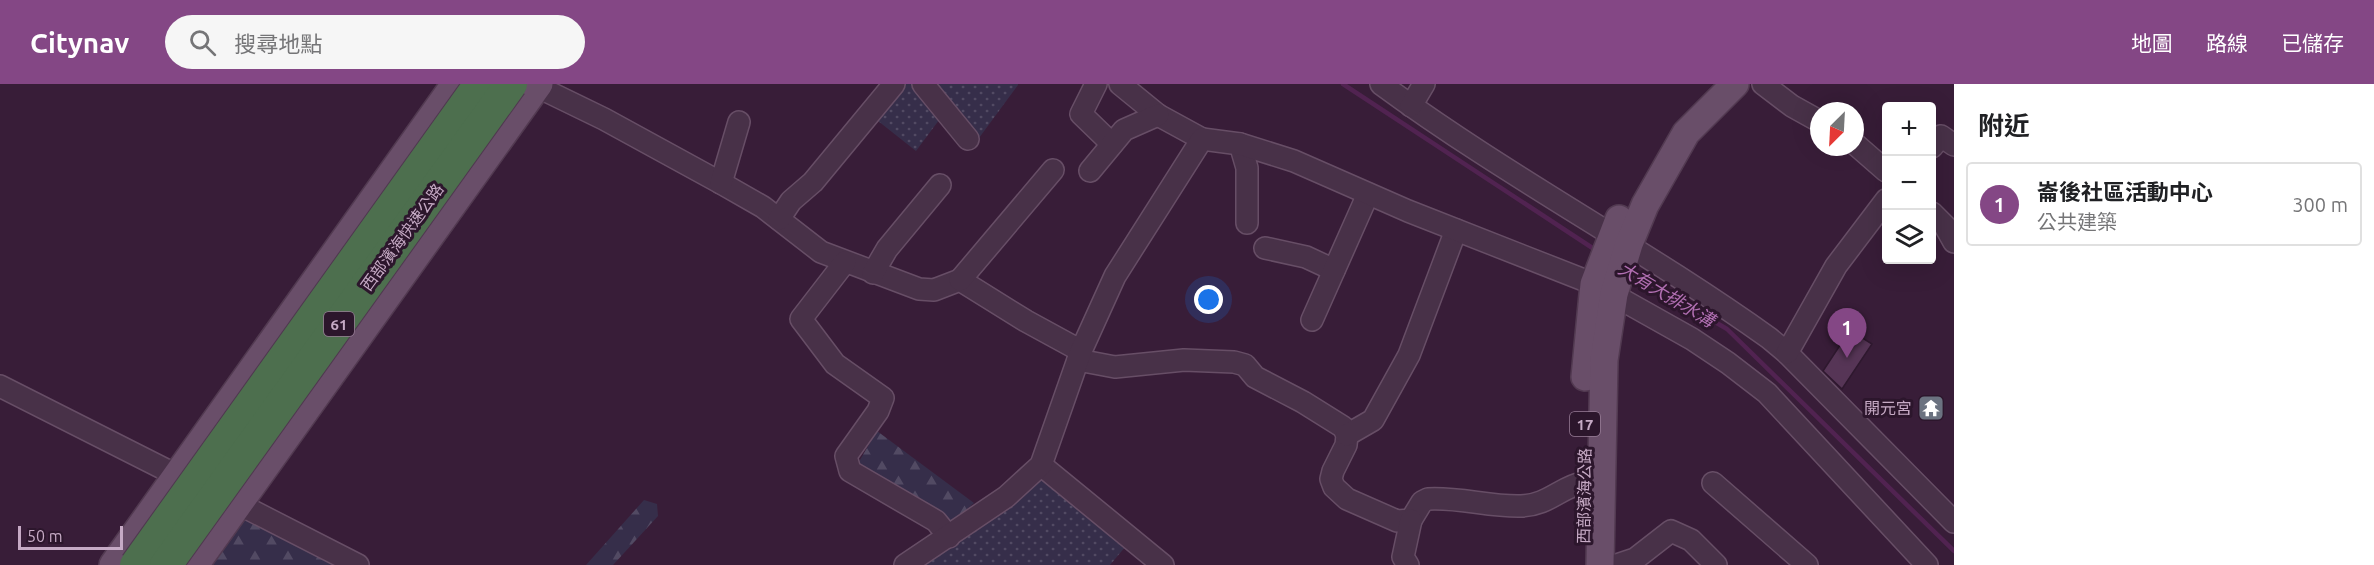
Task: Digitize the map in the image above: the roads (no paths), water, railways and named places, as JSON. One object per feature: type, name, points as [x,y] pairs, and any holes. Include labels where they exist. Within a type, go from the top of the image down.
[{"type":"highway","name":"西部濱海快速公路","points":[[136,565],[480,84]]},
{"type":"highway","name":"西部濱海快速公路","points":[[166,565],[530,85]]},
{"type":"main road","points":[[113,565],[455,84]]},
{"type":"main road","name":"17","points":[[1604,289],[1621,239],[1625,204],[1666,134],[1708,84]]},
{"type":"main road","name":"17","points":[[1621,239],[1645,205],[1686,133],[1735,84]]},
{"type":"main road","points":[[195,565],[530,85]]},
{"type":"main road","name":"西部濱海公路","points":[[1582,565],[1585,362],[1604,289]]},
{"type":"main road","name":"西部濱海公路","points":[[1600,565],[1604,289]]},
{"type":"street","points":[[779,219],[791,201],[813,182],[894,84]]},
{"type":"street","points":[[922,84],[968,139]]},
{"type":"street","points":[[1096,84],[1081,114],[1112,144]]},
{"type":"street","points":[[1120,84],[1158,115],[1202,140],[1240,144],[1294,161],[1368,194],[1604,289],[1728,363],[1767,393],[1921,563]]},
{"type":"street","points":[[1381,84],[1523,180],[1621,239],[1736,315],[1787,353],[1954,522]]},
{"type":"street","points":[[1411,106],[1424,84]]},
{"type":"street","points":[[1763,84],[1792,106],[1810,116]]},
{"type":"street","points":[[530,85],[604,119],[721,183],[779,219],[821,252],[919,289],[934,290],[960,280],[1053,170]]},
{"type":"street","points":[[1090,171],[1124,130],[1158,115]]},
{"type":"street","points":[[721,183],[739,122]]},
{"type":"street","points":[[1936,142],[1941,136],[1954,145]]},
{"type":"street","points":[[905,565],[1006,497],[1041,465],[1080,355],[1115,276],[1202,140]]},
{"type":"street","points":[[1240,144],[1248,168],[1247,224]]},
{"type":"street","points":[[1864,152],[1882,167]]},
{"type":"street","points":[[873,273],[887,249],[940,185]]},
{"type":"street","points":[[1312,320],[1368,194]]},
{"type":"street","points":[[1787,353],[1836,266],[1882,206]]},
{"type":"street","points":[[1936,217],[1945,226],[1954,242]]},
{"type":"street","points":[[1347,435],[1373,420],[1409,355],[1456,230]]},
{"type":"street","points":[[1265,248],[1306,257],[1334,270]]},
{"type":"street","points":[[845,262],[801,319],[835,363],[883,398],[878,411],[846,456],[850,471],[936,521],[949,537]]},
{"type":"street","points":[[960,280],[1080,355],[1114,367],[1184,360],[1234,362],[1245,365],[1256,377],[1303,402],[1343,428],[1347,435],[1347,445],[1333,471],[1331,479],[1334,487],[1347,499],[1397,521],[1412,520]]},
{"type":"street","points":[[0,386],[177,477],[239,503],[358,565]]},
{"type":"street","points":[[1041,465],[1163,565]]},
{"type":"street","points":[[1407,565],[1403,557],[1412,520],[1422,502],[1428,499],[1440,498],[1521,506],[1546,501],[1571,485],[1585,482]]},
{"type":"street","points":[[1713,483],[1807,565]]},
{"type":"street","points":[[1617,565],[1635,559],[1671,531],[1691,540],[1716,565]]},
{"type":"waterway","name":"大有大排水溝","points":[[1343,84],[1597,251]]},
{"type":"waterway","name":"大有大排水溝","points":[[1629,272],[1727,329],[1954,551]]},
{"type":"place","name":"崙後社區活動中心","points":[[1847,358]]},
{"type":"place","name":"開元宮","points":[[1931,408]]}]
